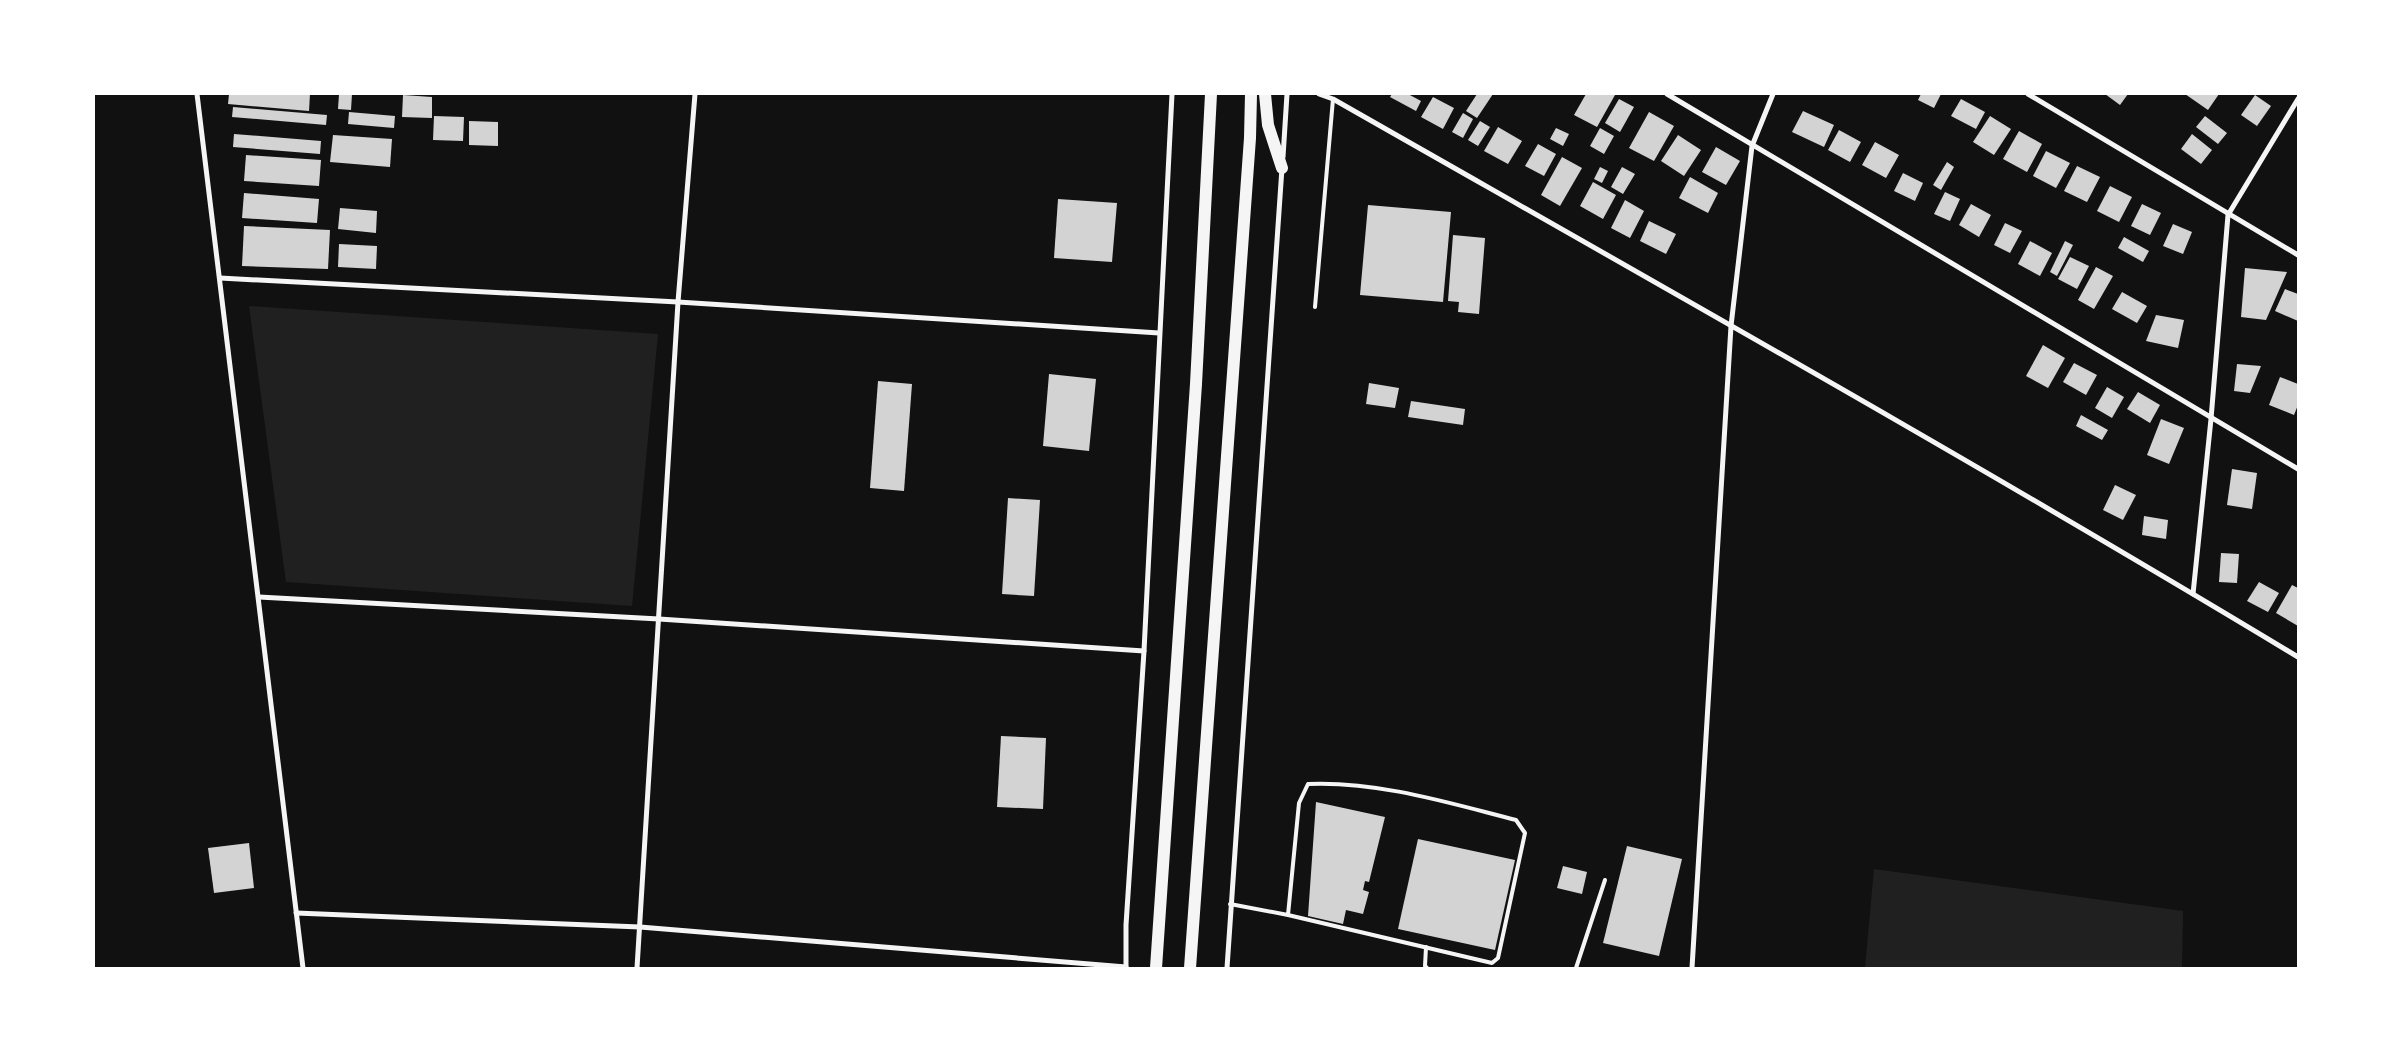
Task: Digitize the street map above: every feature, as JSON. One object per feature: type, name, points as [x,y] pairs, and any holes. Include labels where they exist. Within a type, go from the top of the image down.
[{"type":"main road","points":[[1156,968],[1197,374],[1211,94]]},
{"type":"main road","points":[[1190,968],[1249,148],[1251,94]]},
{"type":"main road","points":[[1265,94],[1268,124],[1282,168]]},
{"type":"street","points":[[197,94],[303,968]]},
{"type":"street","points":[[637,968],[678,302],[695,94]]},
{"type":"street","points":[[296,913],[640,927],[1126,968],[1126,925],[1144,652],[1172,94]]},
{"type":"street","points":[[1227,968],[1287,94]]},
{"type":"street","points":[[1319,94],[1334,96],[2193,594],[2298,658]]},
{"type":"street","points":[[1667,94],[2298,469]]},
{"type":"street","points":[[1692,968],[1731,326],[1752,146],[1773,94]]},
{"type":"street","points":[[2031,94],[2228,215],[2298,255]]},
{"type":"street","points":[[2193,594],[2211,419],[2228,215],[2298,98]]},
{"type":"street","points":[[220,278],[678,302],[1159,333]]},
{"type":"street","points":[[259,597],[659,619],[1144,652]]},
{"type":"lane","points":[[1315,307],[1334,96]]},
{"type":"lane","points":[[1230,904],[1288,915],[1492,963],[1498,958],[1525,833],[1516,820],[1410,794],[1330,783],[1308,784],[1300,803],[1288,915]]},
{"type":"lane","points":[[1576,968],[1605,880]]},
{"type":"lane","points":[[1426,947],[1425,966],[1427,968]]},
{"type":"shaded area","points":[[249,306],[658,334],[632,606],[286,582]]},
{"type":"shaded area","points":[[1874,869],[2183,911],[2182,968],[1865,968]]},
{"type":"building","points":[[229,94],[310,94],[309,111],[228,104]]},
{"type":"building","points":[[339,94],[352,94],[351,110],[338,109]]},
{"type":"building","points":[[1392,94],[1408,94],[1421,101],[1416,111],[1390,97]]},
{"type":"building","points":[[1477,94],[1493,94],[1477,118],[1466,111]]},
{"type":"building","points":[[1586,94],[1615,95],[1597,127],[1574,115]]},
{"type":"building","points":[[1921,94],[1941,94],[1934,108],[1918,100]]},
{"type":"building","points":[[2105,94],[2128,94],[2120,105]]},
{"type":"building","points":[[2185,94],[2219,94],[2208,110]]},
{"type":"building","points":[[403,95],[432,97],[432,118],[402,117]]},
{"type":"building","points":[[2255,95],[2271,106],[2257,126],[2241,115]]},
{"type":"building","points":[[1433,97],[1454,108],[1443,129],[1421,117]]},
{"type":"building","points":[[1619,99],[1634,107],[1620,132],[1605,123]]},
{"type":"building","points":[[1961,99],[1985,112],[1976,129],[1951,116]]},
{"type":"building","points":[[233,107],[327,115],[326,125],[232,117]]},
{"type":"building","points":[[1803,111],[1834,125],[1824,147],[1792,132]]},
{"type":"building","points":[[349,112],[395,116],[394,128],[348,124]]},
{"type":"building","points":[[1649,112],[1674,126],[1654,161],[1629,148]]},
{"type":"building","points":[[1463,113],[1473,119],[1463,138],[1452,132]]},
{"type":"building","points":[[434,116],[464,117],[463,141],[433,140]]},
{"type":"building","points":[[1990,116],[2011,129],[1994,155],[1973,142]]},
{"type":"building","points":[[2205,116],[2227,133],[2218,144],[2196,127]]},
{"type":"building","points":[[469,121],[498,122],[498,146],[469,145]]},
{"type":"building","points":[[1480,121],[1490,127],[1478,146],[1468,140]]},
{"type":"building","points":[[1498,127],[1522,141],[1508,164],[1484,151]]},
{"type":"building","points":[[1556,128],[1569,134],[1563,146],[1550,139]]},
{"type":"building","points":[[1600,128],[1614,136],[1604,154],[1590,146]]},
{"type":"building","points":[[1839,130],[1861,142],[1850,162],[1828,150]]},
{"type":"building","points":[[2019,131],[2042,144],[2027,172],[2003,159]]},
{"type":"building","points":[[234,134],[321,141],[320,154],[233,147]]},
{"type":"building","points":[[2192,134],[2212,150],[2201,164],[2181,149]]},
{"type":"building","points":[[333,135],[392,139],[390,167],[330,162]]},
{"type":"building","points":[[1678,135],[1701,150],[1684,176],[1661,161]]},
{"type":"building","points":[[1875,142],[1899,155],[1886,178],[1862,165]]},
{"type":"building","points":[[1538,144],[1556,154],[1544,176],[1525,166]]},
{"type":"building","points":[[1716,147],[1740,161],[1726,185],[1702,172]]},
{"type":"building","points":[[2046,151],[2070,163],[2056,188],[2033,176]]},
{"type":"building","points":[[246,155],[321,160],[319,186],[244,181]]},
{"type":"building","points":[[1562,157],[1582,168],[1560,206],[1541,195]]},
{"type":"building","points":[[1947,162],[1954,167],[1941,190],[1933,185]]},
{"type":"building","points":[[2077,166],[2100,177],[2087,202],[2064,191]]},
{"type":"building","points":[[1600,167],[1608,171],[1602,183],[1594,179]]},
{"type":"building","points":[[1622,167],[1635,174],[1623,194],[1611,187]]},
{"type":"building","points":[[1903,173],[1923,183],[1915,201],[1894,191]]},
{"type":"building","points":[[1690,177],[1718,193],[1708,213],[1679,198]]},
{"type":"building","points":[[1593,182],[1616,195],[1603,219],[1580,206]]},
{"type":"building","points":[[2110,186],[2132,197],[2119,222],[2097,211]]},
{"type":"building","points":[[1945,192],[1960,199],[1950,221],[1934,214]]},
{"type":"building","points":[[244,193],[319,199],[317,223],[242,218]]},
{"type":"building","points":[[1058,199],[1117,203],[1112,262],[1054,258]]},
{"type":"building","points":[[1625,200],[1644,211],[1630,238],[1611,228]]},
{"type":"building","points":[[1971,204],[1991,215],[1979,237],[1959,225]]},
{"type":"building","points":[[2142,204],[2161,213],[2150,235],[2131,226]]},
{"type":"building","points":[[1368,205],[1451,212],[1443,302],[1360,295]]},
{"type":"building","points":[[340,208],[377,211],[376,233],[338,229]]},
{"type":"building","points":[[1649,221],[1676,234],[1666,254],[1640,241]]},
{"type":"building","points":[[2005,223],[2022,231],[2010,253],[1994,245]]},
{"type":"building","points":[[2173,224],[2192,232],[2183,254],[2163,246]]},
{"type":"building","points":[[244,226],[330,230],[328,269],[242,266]]},
{"type":"building","points":[[1453,235],[1485,238],[1479,314],[1458,312],[1459,302],[1448,301]]},
{"type":"building","points":[[2124,237],[2149,251],[2143,262],[2118,248]]},
{"type":"building","points":[[2030,241],[2052,253],[2040,276],[2018,264]]},
{"type":"building","points":[[2065,241],[2073,245],[2057,276],[2050,272]]},
{"type":"building","points":[[339,244],[377,246],[376,269],[338,267]]},
{"type":"building","points":[[2070,257],[2089,266],[2077,289],[2058,279]]},
{"type":"building","points":[[2096,267],[2113,276],[2094,309],[2078,300]]},
{"type":"building","points":[[2245,268],[2287,272],[2266,320],[2241,317]]},
{"type":"building","points":[[2285,289],[2298,294],[2298,321],[2275,311]]},
{"type":"building","points":[[2122,292],[2147,306],[2137,323],[2112,309]]},
{"type":"building","points":[[2156,315],[2184,320],[2178,348],[2146,341]]},
{"type":"building","points":[[2043,345],[2065,358],[2048,388],[2026,376]]},
{"type":"building","points":[[2074,363],[2097,375],[2086,395],[2063,382]]},
{"type":"building","points":[[2237,364],[2261,366],[2250,393],[2234,391]]},
{"type":"building","points":[[1049,374],[1096,379],[1089,451],[1043,446]]},
{"type":"building","points":[[2280,377],[2298,384],[2298,405],[2294,415],[2269,405]]},
{"type":"building","points":[[878,381],[912,384],[904,491],[870,488]]},
{"type":"building","points":[[1369,383],[1399,388],[1395,408],[1366,404]]},
{"type":"building","points":[[2107,387],[2124,397],[2112,418],[2095,408]]},
{"type":"building","points":[[2138,392],[2160,405],[2150,423],[2127,409]]},
{"type":"building","points":[[1411,401],[1465,409],[1463,425],[1408,417]]},
{"type":"building","points":[[2081,415],[2108,430],[2102,440],[2076,426]]},
{"type":"building","points":[[2161,419],[2184,428],[2169,464],[2147,455]]},
{"type":"building","points":[[2232,469],[2257,473],[2252,509],[2227,505]]},
{"type":"building","points":[[2115,485],[2136,495],[2123,520],[2103,510]]},
{"type":"building","points":[[1008,498],[1040,500],[1034,596],[1002,594]]},
{"type":"building","points":[[2144,516],[2168,520],[2166,539],[2142,535]]},
{"type":"building","points":[[2221,553],[2239,554],[2237,583],[2219,582]]},
{"type":"building","points":[[2259,582],[2279,593],[2268,612],[2247,601]]},
{"type":"building","points":[[2292,585],[2298,588],[2298,626],[2276,613]]},
{"type":"building","points":[[1001,736],[1046,738],[1043,809],[997,807]]},
{"type":"building","points":[[1316,802],[1385,817],[1369,882],[1365,881],[1363,890],[1369,892],[1363,914],[1346,910],[1343,924],[1308,916]]},
{"type":"building","points":[[1418,839],[1515,860],[1495,950],[1398,929]]},
{"type":"building","points":[[249,843],[254,888],[214,893],[208,848]]},
{"type":"building","points":[[1627,846],[1682,859],[1659,956],[1603,943]]},
{"type":"building","points":[[1563,866],[1587,872],[1582,894],[1557,888]]}]
